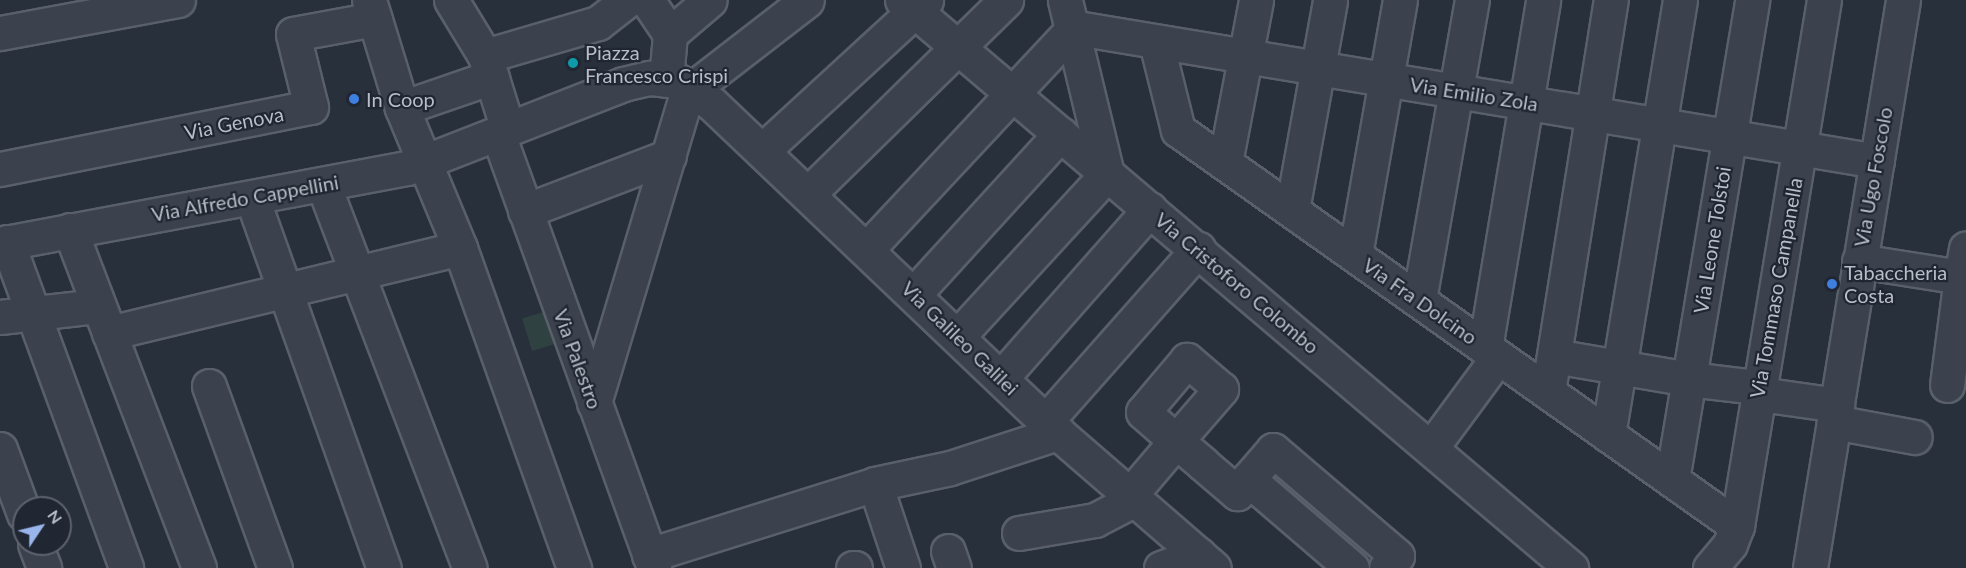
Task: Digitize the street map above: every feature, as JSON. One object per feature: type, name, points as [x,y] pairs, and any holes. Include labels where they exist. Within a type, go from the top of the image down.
[{"type":"street","points":[[0,33],[178,0]]},
{"type":"street","name":"Via Palestro","points":[[451,0],[488,66],[499,138],[652,562]]},
{"type":"street","points":[[402,108],[488,66],[597,23],[627,0]]},
{"type":"street","points":[[647,0],[670,34],[689,93]]},
{"type":"street","points":[[670,34],[710,0]]},
{"type":"street","points":[[594,403],[689,93],[807,0]]},
{"type":"street","points":[[809,193],[1006,0]]},
{"type":"street","points":[[1225,163],[1256,0]]},
{"type":"street","points":[[1292,210],[1330,0]]},
{"type":"street","points":[[1354,255],[1400,0]]},
{"type":"street","points":[[1419,300],[1472,0]]},
{"type":"street","points":[[1431,448],[1492,352],[1542,0]]},
{"type":"street","points":[[1548,392],[1611,0]]},
{"type":"street","points":[[1608,435],[1680,0]]},
{"type":"street","name":"Via Leone Tolstoi","points":[[1672,480],[1752,0]]},
{"type":"street","name":"Via Tommaso Campanella","points":[[1710,568],[1731,544],[1737,526],[1824,0]]},
{"type":"street","name":"Via Ugo Foscolo","points":[[1810,568],[1903,0]]},
{"type":"street","points":[[762,151],[914,4]]},
{"type":"street","name":"Via Cristoforo Colombo","points":[[914,4],[957,49],[1198,249],[1571,568]]},
{"type":"street","points":[[372,9],[402,108],[460,248],[574,568]]},
{"type":"street","name":"Via Genova","points":[[0,169],[311,107],[293,34],[372,9]]},
{"type":"street","points":[[867,249],[1011,95],[1069,19]]},
{"type":"street","points":[[958,336],[1107,174],[1069,19]]},
{"type":"street","name":"Via Emilio Zola","points":[[1069,19],[1156,42],[1877,161]]},
{"type":"street","name":"Via Fra Dolcino","points":[[1156,42],[1178,130],[1737,526]]},
{"type":"street","name":"Via Alfredo Cappellini","points":[[4,243],[252,198],[424,162],[499,138],[624,84],[650,78],[689,93]]},
{"type":"street","name":"Via Galileo Galilei","points":[[689,93],[762,151],[809,193],[1052,427],[1206,561]]},
{"type":"street","points":[[914,294],[1060,134]]},
{"type":"street","points":[[525,211],[669,156]]},
{"type":"street","points":[[323,184],[470,568]]},
{"type":"street","points":[[252,198],[283,291],[384,568]]},
{"type":"street","points":[[1001,378],[1150,209]]},
{"type":"street","points":[[70,230],[199,568]]},
{"type":"street","points":[[4,243],[33,313],[126,568]]},
{"type":"street","points":[[0,317],[33,313],[104,320],[283,291],[460,248]]},
{"type":"street","points":[[652,562],[875,484],[950,468],[1052,427],[1198,249]]},
{"type":"street","points":[[1859,261],[1964,263],[1947,385]]},
{"type":"street","points":[[1554,356],[1689,379],[1747,386],[1767,395],[1915,437]]},
{"type":"street","points":[[1019,532],[1095,520],[1132,497],[1176,441],[1221,389],[1187,360],[1143,412],[1176,441],[1237,493],[1274,450],[1397,556],[1386,568]]},
{"type":"street","points":[[209,386],[275,568]]},
{"type":"street","points":[[0,449],[17,496]]},
{"type":"street","points":[[1248,479],[1352,568]]},
{"type":"street","points":[[875,484],[903,568]]},
{"type":"street","points":[[1161,568],[1206,561]]},
{"type":"shaded area","points":[[547,311],[557,344],[532,351],[522,319]]},
{"type":"place","name":"Piazza Francesco Crispi","points":[[573,63]]},
{"type":"place","name":"In Coop","points":[[354,99]]},
{"type":"place","name":"Tabaccheria Costa","points":[[1832,284]]}]
